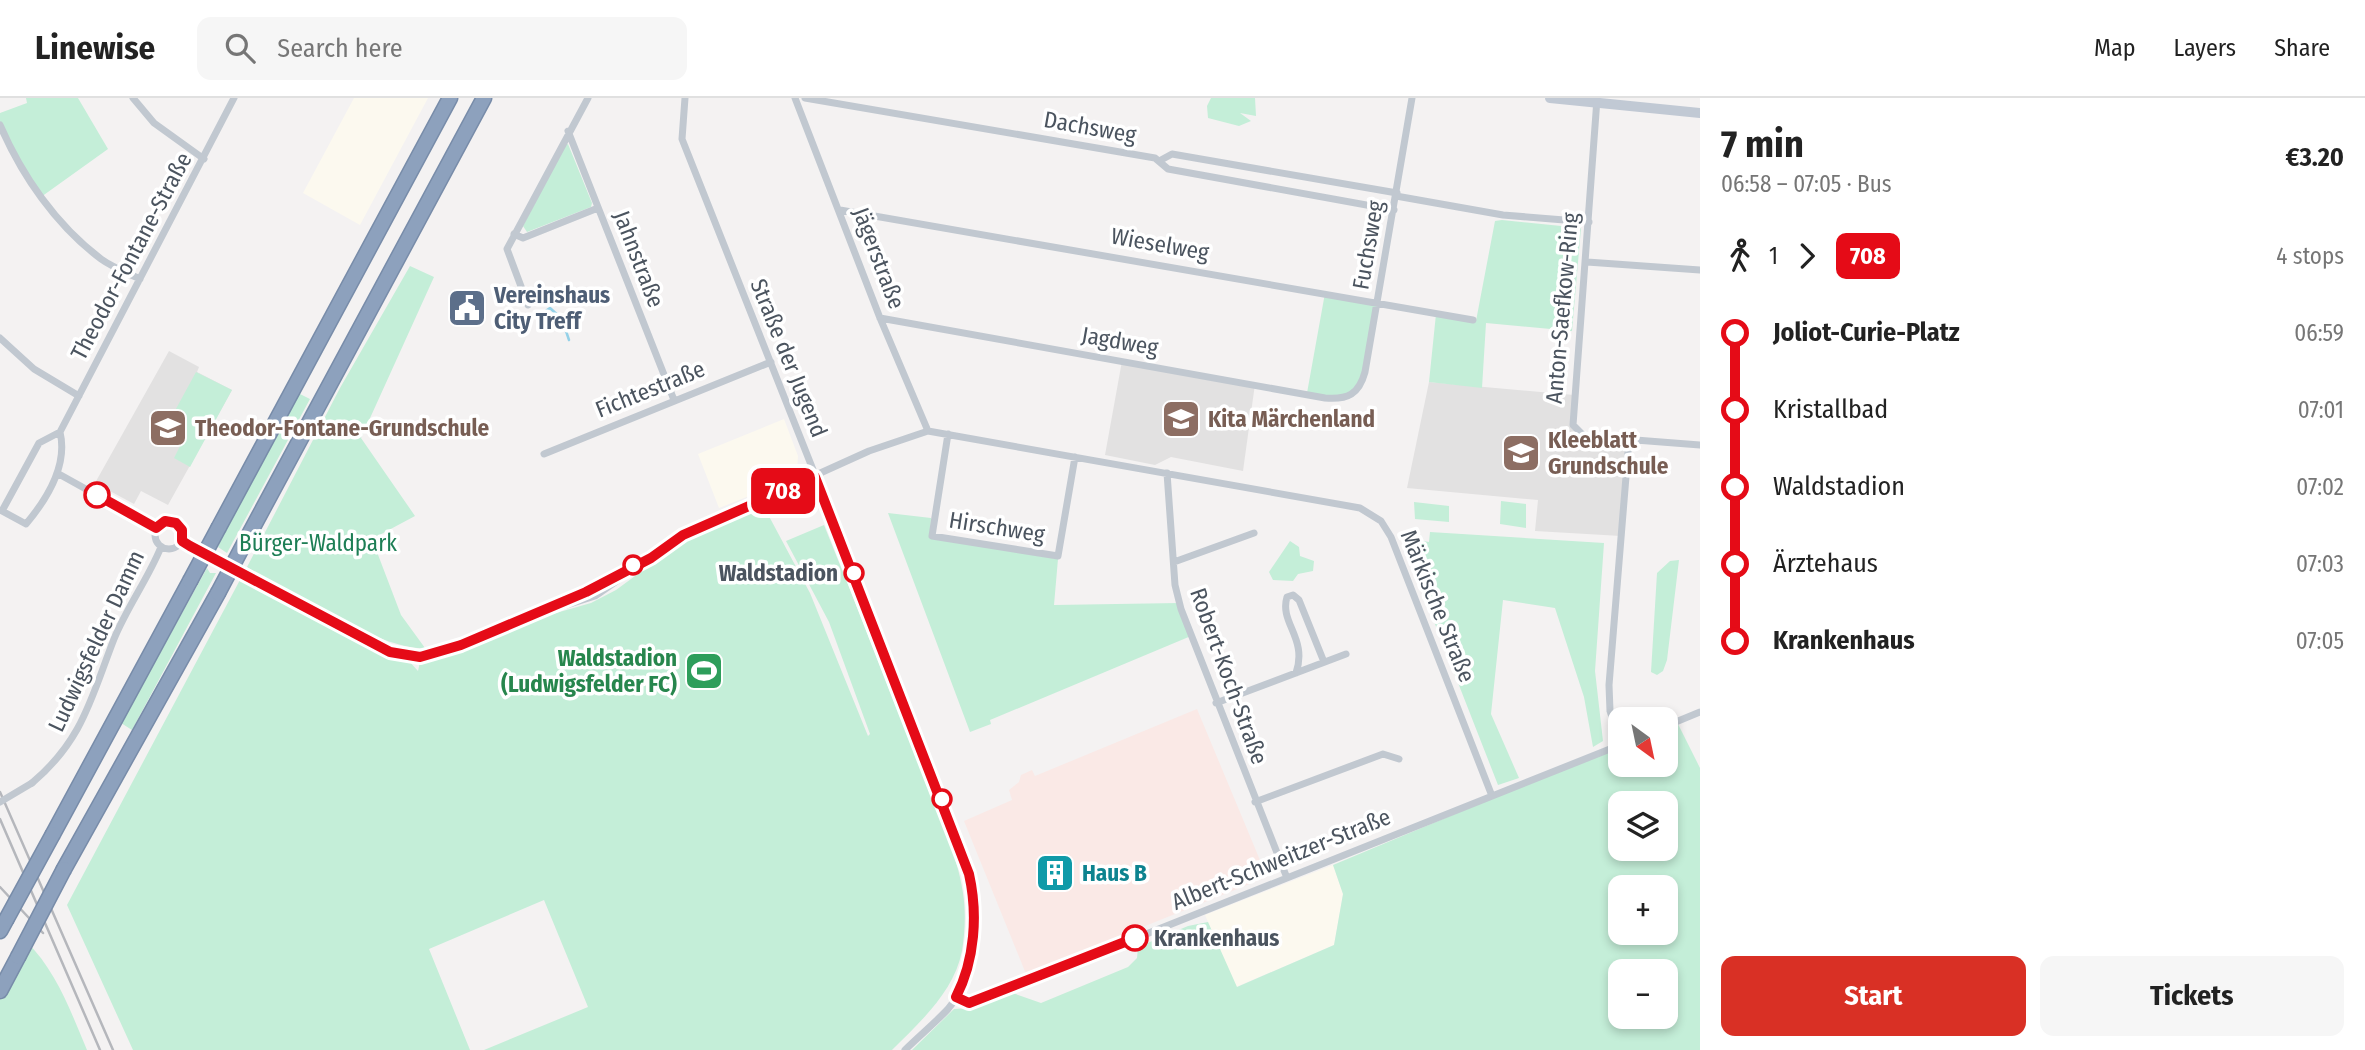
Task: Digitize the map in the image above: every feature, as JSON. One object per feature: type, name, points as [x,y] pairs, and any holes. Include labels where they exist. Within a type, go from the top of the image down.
[{"type":"highway","points":[[3,926],[450,98]]},
{"type":"highway","points":[[0,991],[484,98]]},
{"type":"main road","points":[[1550,98],[1700,113]]},
{"type":"street","points":[[133,98],[154,122],[204,159]]},
{"type":"street","name":"Theodor-Fontane-Straße","points":[[60,432],[234,98]]},
{"type":"street","points":[[528,305],[507,253],[514,234],[588,98]]},
{"type":"street","name":"Straße der Jugend","points":[[684,98],[682,139],[969,874],[974,897],[973,941],[956,997],[905,1050]]},
{"type":"street","name":"Jägerstraße","points":[[795,98],[880,318],[928,431]]},
{"type":"street","name":"Dachsweg","points":[[805,98],[1161,160],[1172,154],[1503,215],[1589,222]]},
{"type":"street","name":"Fuchsweg","points":[[1352,395],[1359,388],[1365,372],[1412,98]]},
{"type":"street","name":"Anton-Saefkow-Ring","points":[[1597,101],[1573,425],[1584,436],[1700,445]]},
{"type":"street","points":[[0,125],[22,170],[68,228],[102,260],[140,279]]},
{"type":"street","name":"Jahnstraße","points":[[568,131],[674,400]]},
{"type":"street","name":"Dachsweg","points":[[1161,160],[1168,169],[1394,210]]},
{"type":"street","points":[[514,234],[523,238],[598,208]]},
{"type":"street","name":"Wieselweg","points":[[840,210],[1473,320]]},
{"type":"street","points":[[1587,262],[1700,270]]},
{"type":"street","name":"Jagdweg","points":[[880,318],[1325,398],[1352,395]]},
{"type":"street","points":[[0,338],[34,369],[79,396]]},
{"type":"street","name":"Fichtestraße","points":[[544,454],[771,362]]},
{"type":"street","points":[[182,541],[390,652],[412,657],[435,655],[526,618],[651,558],[683,535],[869,451],[928,431],[1167,473]]},
{"type":"street","points":[[60,432],[63,452],[57,473],[39,509],[26,524],[2,511],[39,443],[60,432]]},
{"type":"street","name":"Hirschweg","points":[[948,434],[932,536],[1058,556],[1075,457]]},
{"type":"street","points":[[1610,707],[1609,685],[1629,440]]},
{"type":"street","points":[[57,473],[156,528]]},
{"type":"street","name":"Robert-Koch-Straße","points":[[1167,473],[1174,562],[1181,609],[1255,802],[1287,877]]},
{"type":"street","name":"Märkische Straße","points":[[1167,473],[1360,508],[1381,522],[1391,537],[1492,796]]},
{"type":"street","points":[[165,521],[176,523],[182,530],[182,541],[173,549],[161,547],[155,540],[156,528],[165,521]]},
{"type":"street","name":"Robert-Koch-Straße","points":[[1174,562],[1254,533]]},
{"type":"street","name":"Ludwigsfelder Damm","points":[[0,802],[32,783],[61,756],[80,727],[114,639],[161,547]]},
{"type":"street","points":[[1296,673],[1301,651],[1284,607],[1287,597],[1293,595],[1299,600],[1324,662]]},
{"type":"street","points":[[1216,703],[1346,654]]},
{"type":"street","points":[[1678,721],[1700,712]]},
{"type":"street","name":"Albert-Schweitzer-Straße","points":[[956,997],[969,1003],[1608,748]]},
{"type":"street","points":[[1255,802],[1382,754],[1399,758]]},
{"type":"shaded area","points":[[354,98],[428,98],[360,225],[303,193]]},
{"type":"shaded area","name":"Theodor-Fontane-Grundschule","points":[[169,351],[199,367],[197,372],[232,390],[168,505],[141,491],[134,504],[95,483]]},
{"type":"shaded area","name":"Kita Märchenland","points":[[1122,361],[1255,384],[1243,471],[1171,457],[1155,465],[1105,455]]},
{"type":"shaded area","name":"Kleeblatt Grundschule","points":[[1429,382],[1574,395],[1572,422],[1578,432],[1629,440],[1621,536],[1535,531],[1538,500],[1407,488]]},
{"type":"shaded area","points":[[784,419],[798,456],[797,472],[779,484],[719,508],[698,454]]},
{"type":"shaded area","points":[[1197,709],[1267,877],[1026,974],[964,821],[1012,800],[1009,790],[1019,782],[1021,775],[1032,770],[1035,776]]},
{"type":"shaded area","points":[[1333,865],[1343,894],[1334,945],[1236,987],[1205,915]]},
{"type":"green space","points":[[26,98],[78,98],[108,149],[41,197],[0,125],[0,113],[27,103]]},
{"type":"green space","points":[[1211,98],[1255,98],[1256,116],[1240,113],[1251,121],[1239,126],[1208,118],[1207,106]]},
{"type":"green space","points":[[568,144],[592,203],[591,207],[527,232],[523,226],[565,145]]},
{"type":"green space","points":[[1495,221],[1581,228],[1572,331],[1486,323],[1482,388],[1429,382],[1436,314],[1476,321]]},
{"type":"green space","name":"Bürger-Waldpark","points":[[410,266],[434,277],[361,438],[415,516],[372,539],[401,615],[425,648],[407,647],[361,630],[309,604],[247,567],[340,388]]},
{"type":"green space","points":[[1325,293],[1378,302],[1359,388],[1338,399],[1307,393]]},
{"type":"green space","points":[[196,372],[232,390],[190,467],[174,458],[181,444],[165,429]]},
{"type":"green space","points":[[298,393],[310,399],[227,553],[218,547],[225,530]]},
{"type":"green space","points":[[1501,501],[1526,504],[1526,528],[1500,524]]},
{"type":"green space","points":[[1414,502],[1449,506],[1449,522],[1415,519]]},
{"type":"green space","points":[[763,505],[810,593],[868,736],[870,734],[829,622],[786,541],[824,525],[945,830],[960,877],[965,922],[958,966],[944,993],[892,1050],[484,1050],[588,1007],[544,900],[429,949],[470,1050],[133,1050],[67,905],[241,578],[377,652],[408,660],[418,671],[420,662],[437,659],[528,621],[591,603],[616,590],[687,538]]},
{"type":"green space","points":[[888,513],[931,518],[930,538],[1058,559],[1054,605],[1179,603],[1191,636],[990,720],[991,724],[970,732]]},
{"type":"green space","points":[[1430,532],[1604,543],[1595,671],[1603,741],[1593,747],[1584,697],[1555,608],[1503,600],[1491,714],[1519,778],[1498,785],[1401,537],[1429,542]]},
{"type":"green space","points":[[1290,541],[1299,547],[1300,556],[1314,561],[1313,571],[1298,574],[1293,581],[1273,580],[1269,572]]},
{"type":"green space","points":[[1679,560],[1667,660],[1663,671],[1657,675],[1651,672],[1657,573],[1670,561]]},
{"type":"green space","points":[[207,568],[210,573],[216,573],[132,730],[121,723]]},
{"type":"green space","points":[[1678,724],[1700,768],[1700,1050],[912,1050],[954,1009],[970,1008],[1010,992],[1041,1003],[1128,967],[1137,958],[1138,947],[1188,926],[1208,922],[1237,987],[1334,945],[1343,894],[1333,865],[1608,750],[1608,777],[1678,777]]},
{"type":"green space","points":[[26,941],[54,979],[87,1050],[0,1050],[0,991]]},
{"type":"waterway","points":[[544,312],[550,308],[562,319],[569,340]]},
{"type":"railway","points":[[0,792],[113,1050]]},
{"type":"railway","points":[[0,819],[100,1050]]},
{"type":"railway","points":[[0,887],[43,933]]},
{"type":"bus line","name":"708","points":[[97,495],[156,528],[165,521],[176,523],[182,530],[182,541],[190,546],[390,652],[420,657],[435,655],[461,645],[586,592],[640,561],[651,558],[683,535],[815,477],[967,866],[974,897],[973,941],[956,997],[969,1003],[1135,938]]},
{"type":"place","name":"Vereinshaus City Treff","points":[[467,308]]},
{"type":"place","name":"Kita Märchenland","points":[[1181,419]]},
{"type":"place","name":"Theodor-Fontane-Grundschule","points":[[168,428]]},
{"type":"place","name":"Kleeblatt Grundschule","points":[[1521,453]]},
{"type":"place","name":"Waldstadion","points":[[854,573]]},
{"type":"place","name":"Waldstadion (Ludwigsfelder FC)","points":[[704,671]]},
{"type":"place","name":"Haus B","points":[[1055,873]]},
{"type":"place","name":"Krankenhaus","points":[[1135,938]]}]
